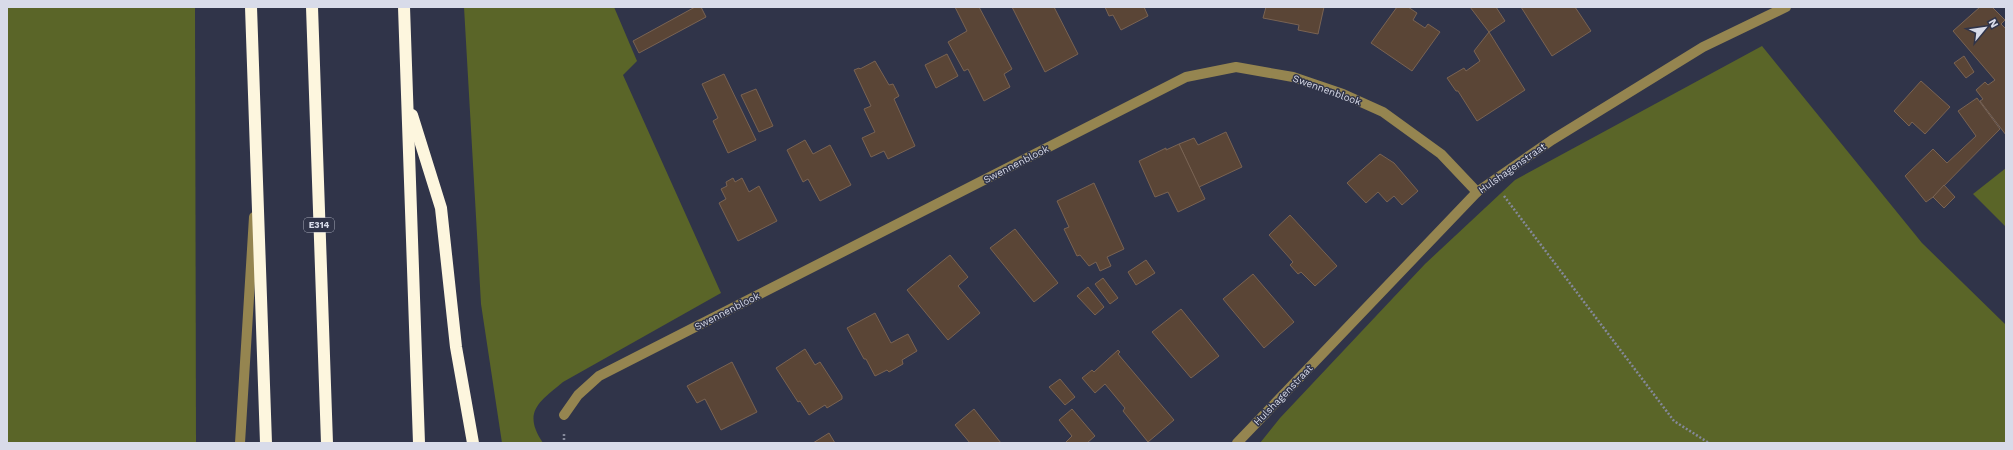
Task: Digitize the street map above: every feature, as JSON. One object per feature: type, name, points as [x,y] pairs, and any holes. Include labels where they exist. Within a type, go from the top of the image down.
[{"type":"highway","points":[[251,7],[266,443]]},
{"type":"highway","name":"E314","points":[[312,7],[327,443]]},
{"type":"highway","points":[[404,7],[419,443]]},
{"type":"highway","points":[[407,100],[441,208],[456,347],[473,443]]},
{"type":"street","name":"Hulshagenstraat","points":[[1237,443],[1477,192],[1552,140],[1703,47],[1786,7]]},
{"type":"street","name":"Swennenblook","points":[[564,415],[578,396],[599,376],[1186,76],[1236,67],[1293,77],[1343,94],[1383,112],[1441,154],[1477,192]]},
{"type":"street","points":[[240,443],[256,181]]},
{"type":"path","points":[[1493,181],[1674,421],[1709,443]]},
{"type":"green space","points":[[7,7],[195,7],[196,443],[7,443]]},
{"type":"green space","points":[[464,7],[614,7],[637,61],[623,75],[721,293],[563,382],[554,389],[536,408],[534,415],[534,423],[543,443],[502,443],[481,304]]},
{"type":"green space","points":[[1762,46],[1922,243],[2006,325],[2006,443],[1260,443],[1280,418],[1425,264],[1515,180]]},
{"type":"green space","points":[[2006,168],[2006,227],[1973,194]]},
{"type":"building","points":[[695,7],[701,7],[706,17],[639,53],[633,41]]},
{"type":"building","points":[[955,7],[979,7],[1012,69],[1004,74],[1010,87],[984,101],[968,69],[964,71],[948,42],[967,31]]},
{"type":"building","points":[[1012,7],[1054,7],[1078,54],[1045,72]]},
{"type":"building","points":[[1105,7],[1144,7],[1148,16],[1121,30],[1113,15],[1109,16]]},
{"type":"building","points":[[1266,7],[1324,7],[1318,34],[1298,30],[1299,25],[1263,18]]},
{"type":"building","points":[[1397,7],[1408,7],[1417,13],[1413,20],[1425,28],[1428,24],[1440,32],[1412,71],[1371,43]]},
{"type":"building","points":[[1470,7],[1496,7],[1505,21],[1489,32]]},
{"type":"building","points":[[1521,7],[1575,7],[1591,31],[1552,56]]},
{"type":"building","points":[[1980,7],[1992,7],[2005,20],[2001,24],[2006,29],[2006,135],[1980,101],[1983,99],[1976,90],[1985,82],[1988,85],[1995,80],[1953,31]]},
{"type":"building","points":[[1489,32],[1525,90],[1477,121],[1458,91],[1456,91],[1447,78],[1464,68],[1466,71],[1480,61],[1474,51]]},
{"type":"building","points":[[947,54],[958,76],[936,88],[925,65]]},
{"type":"building","points":[[1964,56],[1974,72],[1966,78],[1954,63]]},
{"type":"building","points":[[875,61],[889,85],[893,84],[899,96],[894,99],[915,146],[888,159],[884,151],[871,157],[862,138],[875,132],[864,109],[871,106],[854,70],[860,69]]},
{"type":"building","points":[[724,74],[756,140],[728,153],[713,121],[718,118],[702,84]]},
{"type":"building","points":[[1921,81],[1950,107],[1925,134],[1912,122],[1909,126],[1894,111]]},
{"type":"building","points":[[756,89],[773,126],[759,132],[741,95]]},
{"type":"building","points":[[1977,98],[2000,129],[1933,197],[1926,202],[1905,176],[1933,149],[1947,163],[1976,136],[1958,111]]},
{"type":"building","points":[[1226,132],[1242,167],[1199,187],[1179,144],[1194,138],[1198,145]]},
{"type":"building","points":[[805,140],[813,154],[830,145],[851,185],[820,201],[808,179],[803,182],[787,150]]},
{"type":"building","points":[[1179,144],[1205,199],[1178,212],[1168,192],[1155,197],[1139,161],[1166,148],[1166,150]]},
{"type":"building","points":[[1380,154],[1394,163],[1418,191],[1402,205],[1394,196],[1387,202],[1378,192],[1366,203],[1347,183]]},
{"type":"building","points":[[733,178],[735,182],[742,178],[749,192],[759,186],[777,221],[738,241],[719,203],[726,199],[721,189],[727,186],[726,182]]},
{"type":"building","points":[[1094,183],[1124,249],[1107,257],[1111,266],[1100,271],[1096,262],[1089,266],[1080,255],[1077,256],[1064,229],[1069,227],[1057,201]]},
{"type":"building","points":[[1944,185],[1955,197],[1944,208],[1933,197]]},
{"type":"building","points":[[1290,215],[1337,266],[1315,286],[1301,272],[1298,274],[1290,265],[1293,262],[1269,235]]},
{"type":"building","points":[[1015,229],[1058,283],[1034,302],[990,248]]},
{"type":"building","points":[[950,255],[968,277],[958,286],[980,313],[948,340],[907,290]]},
{"type":"building","points":[[1146,260],[1155,273],[1136,285],[1128,272]]},
{"type":"building","points":[[1253,274],[1294,322],[1264,348],[1223,299]]},
{"type":"building","points":[[1103,278],[1118,298],[1110,304],[1095,284]]},
{"type":"building","points":[[1088,287],[1104,307],[1095,315],[1077,296]]},
{"type":"building","points":[[1181,309],[1219,356],[1191,378],[1152,332]]},
{"type":"building","points":[[875,313],[891,343],[908,334],[917,351],[902,360],[903,364],[889,372],[887,370],[875,376],[847,328]]},
{"type":"building","points":[[805,349],[815,365],[820,362],[842,396],[842,399],[827,408],[825,405],[809,415],[800,401],[798,402],[776,368]]},
{"type":"building","points":[[1118,350],[1120,352],[1118,354],[1174,420],[1148,442],[1123,411],[1125,408],[1105,384],[1095,393],[1082,378],[1092,370],[1094,372]]},
{"type":"building","points":[[732,362],[757,412],[721,430],[705,399],[697,403],[687,386]]},
{"type":"building","points":[[1060,379],[1075,397],[1065,405],[1049,387]]},
{"type":"building","points":[[974,409],[1001,443],[970,443],[955,425]]},
{"type":"building","points":[[1072,409],[1095,436],[1087,443],[1065,443],[1072,436],[1059,420]]},
{"type":"building","points":[[829,433],[835,443],[813,443]]}]
